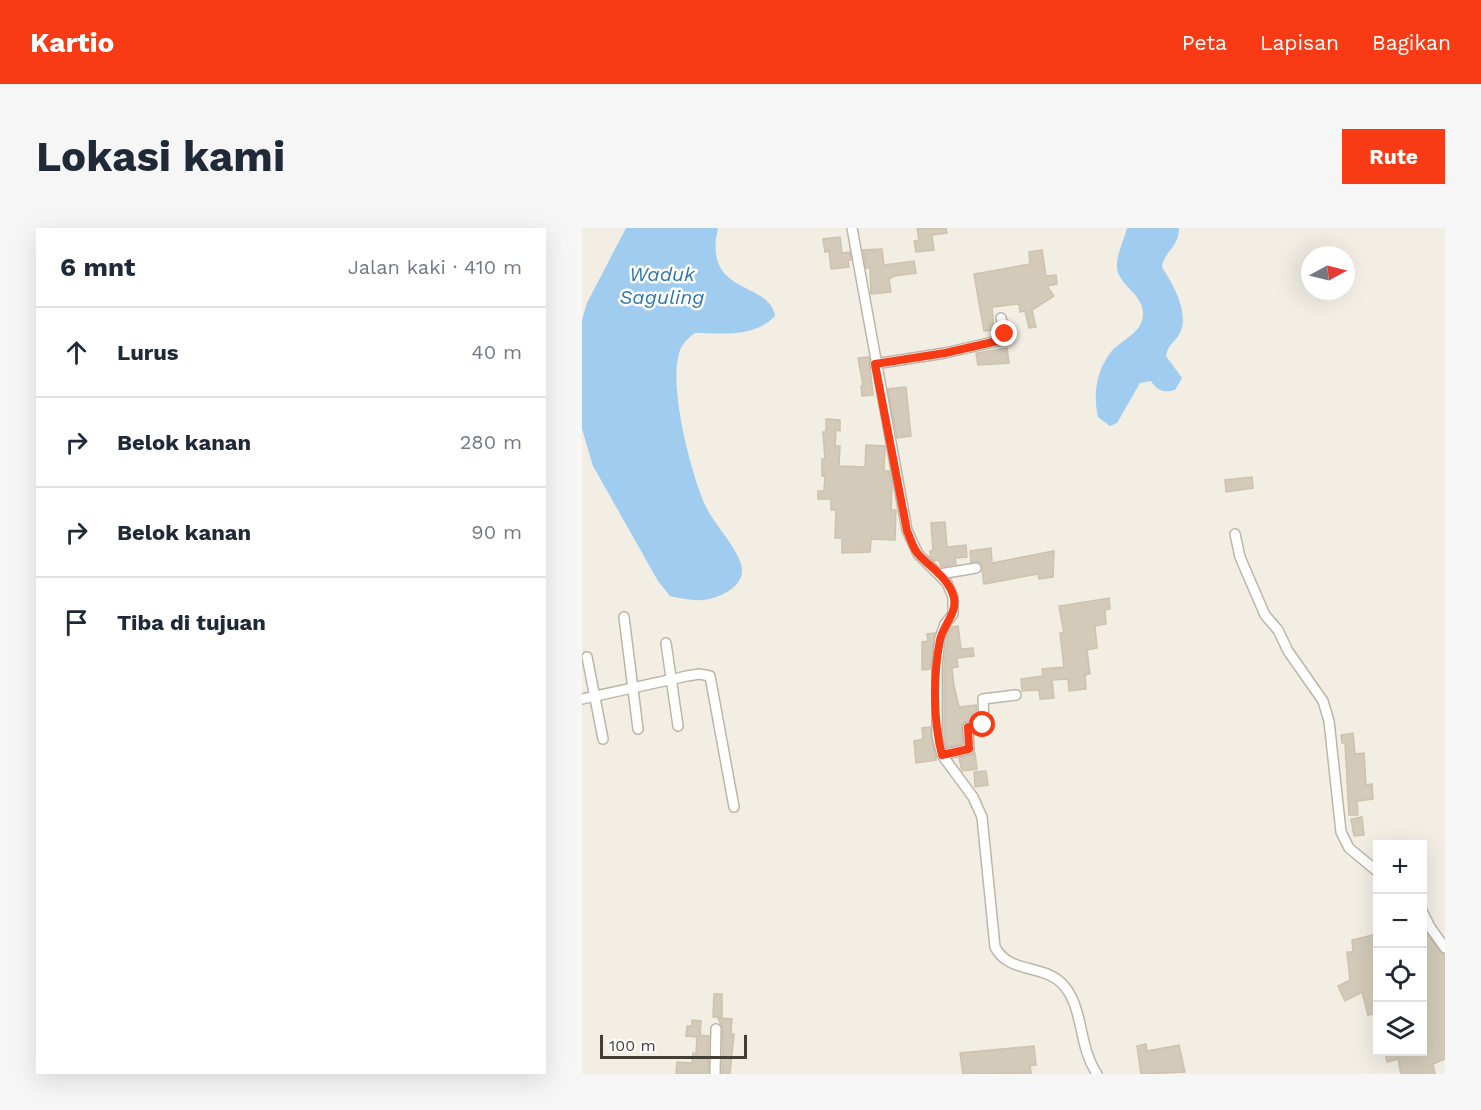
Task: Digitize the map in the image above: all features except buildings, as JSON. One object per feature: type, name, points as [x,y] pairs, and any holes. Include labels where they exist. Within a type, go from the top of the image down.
[{"type":"street","points":[[852,228],[907,531],[918,554],[940,574],[950,589],[954,606],[940,638],[937,667],[937,736],[942,755],[973,797],[982,817],[995,947],[1005,960],[1048,974],[1065,986],[1079,1019],[1082,1042],[1097,1074]]},
{"type":"street","points":[[875,364],[945,353],[1002,340],[1005,334],[1000,318]]},
{"type":"street","points":[[1235,534],[1240,557],[1265,615],[1278,630],[1288,651],[1323,701],[1329,721],[1341,832],[1349,848],[1373,869]]},
{"type":"street","points":[[940,574],[976,568]]},
{"type":"street","points":[[624,617],[638,729]]},
{"type":"street","points":[[666,643],[678,726]]},
{"type":"street","points":[[588,657],[603,739]]},
{"type":"street","points":[[582,699],[671,679],[699,674],[710,676],[734,807]]},
{"type":"street","points":[[942,755],[969,749],[968,727],[984,724],[983,699],[1016,695]]},
{"type":"street","points":[[1427,921],[1445,948]]},
{"type":"street","points":[[715,1074],[716,1029]]},
{"type":"water","name":"Waduk Saguling","points":[[626,228],[718,228],[716,250],[719,266],[728,277],[762,297],[770,305],[775,316],[767,323],[748,331],[695,333],[682,346],[678,360],[676,379],[678,402],[694,473],[706,507],[738,555],[742,570],[734,587],[722,595],[708,599],[694,600],[670,596],[658,581],[593,466],[582,429],[582,320],[587,303]]},
{"type":"water","points":[[1127,228],[1179,228],[1177,240],[1162,267],[1175,289],[1183,316],[1180,333],[1168,349],[1166,356],[1182,378],[1175,390],[1171,391],[1159,389],[1151,381],[1140,383],[1117,423],[1110,426],[1098,417],[1096,392],[1099,375],[1111,352],[1139,327],[1143,315],[1140,301],[1122,280],[1117,268]]},
{"type":"route","points":[[983,725],[968,727],[969,749],[942,755],[937,736],[937,667],[940,638],[945,624],[953,614],[954,597],[940,574],[918,554],[907,531],[875,364],[945,353],[1002,340],[1005,334]]}]
